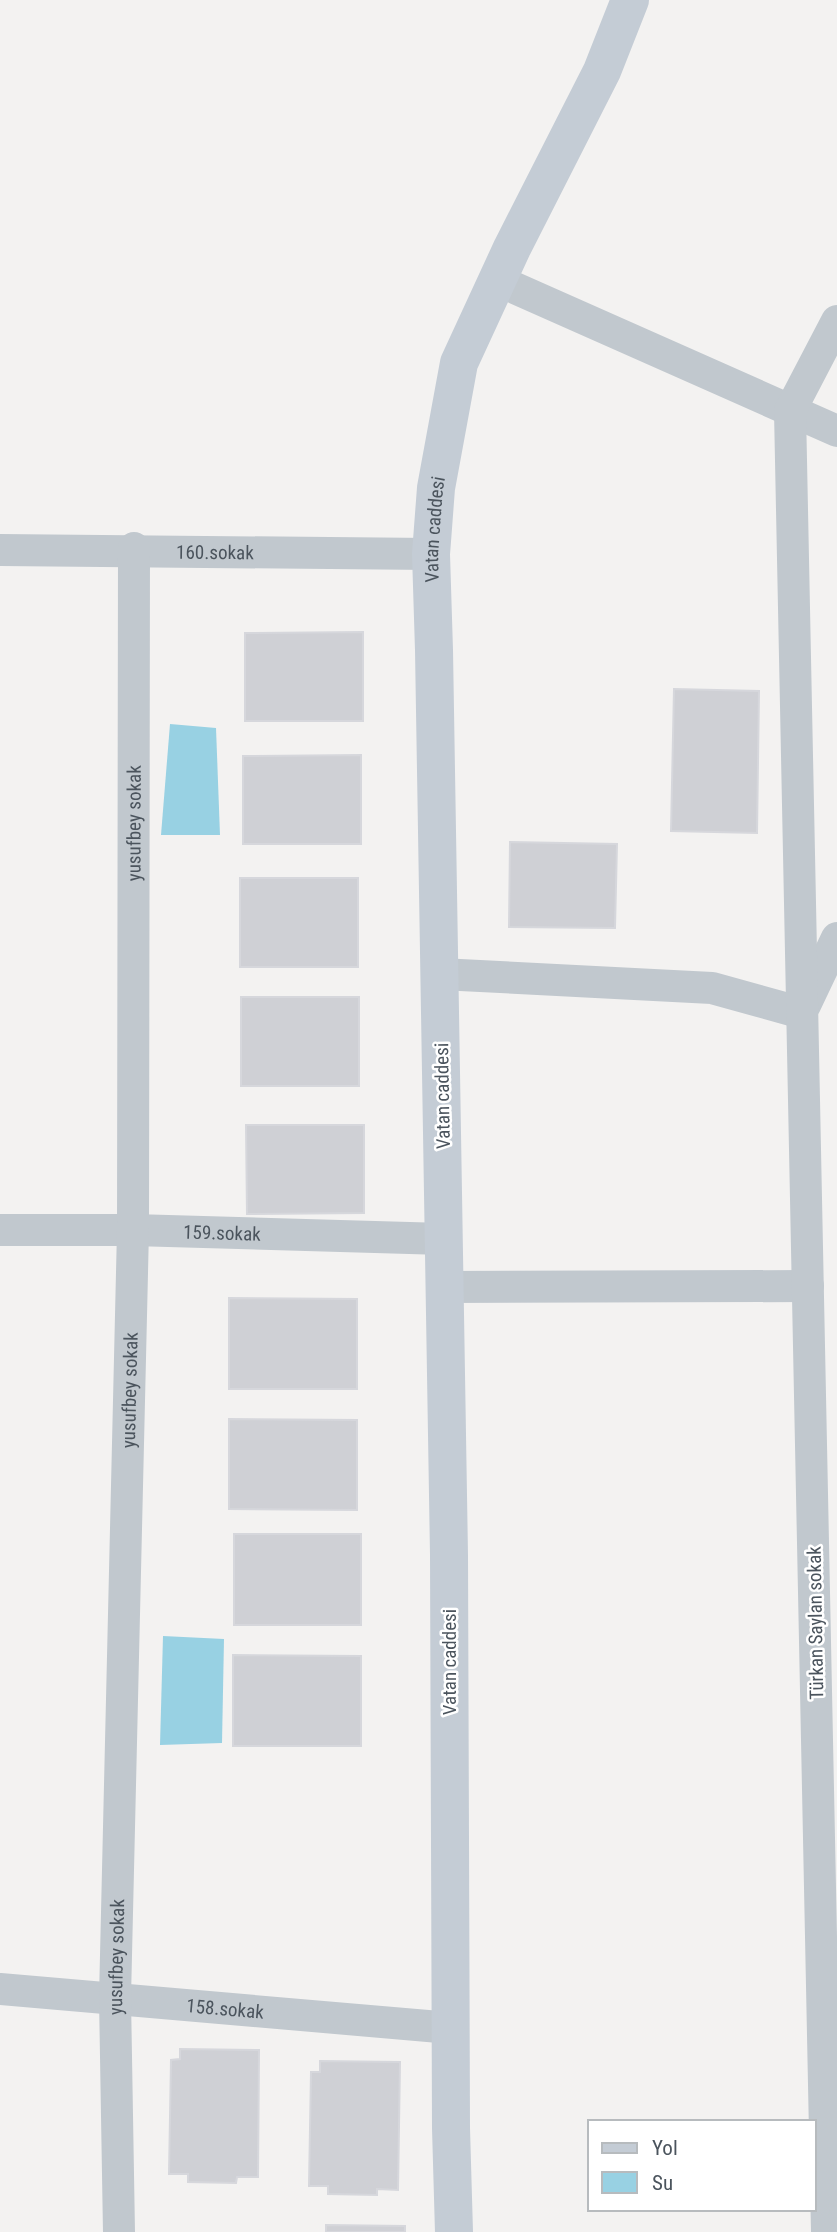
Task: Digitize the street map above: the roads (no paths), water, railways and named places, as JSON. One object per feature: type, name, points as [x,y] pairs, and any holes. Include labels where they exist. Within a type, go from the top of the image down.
[{"type":"street","name":"Vatan caddesi","points":[[454,2232],[449,1555],[431,554],[436,488],[459,363],[497,280],[603,71],[630,0]]},
{"type":"street","points":[[497,280],[837,431]]},
{"type":"street","points":[[790,411],[837,321]]},
{"type":"street","name":"Türkan Saylan sokak","points":[[790,411],[827,2232]]},
{"type":"street","name":"160.sokak","points":[[0,550],[134,549],[431,554]]},
{"type":"street","name":"yusufbey sokak","points":[[119,2232],[116,1998],[133,1230],[134,549]]},
{"type":"street","points":[[440,974],[712,988],[802,1013],[837,938]]},
{"type":"street","name":"159.sokak","points":[[0,1230],[133,1230],[444,1239]]},
{"type":"street","points":[[445,1287],[807,1286]]},
{"type":"street","name":"158.sokak","points":[[0,1989],[451,2028]]},
{"type":"water","points":[[170,724],[216,728],[220,835],[161,835]]},
{"type":"water","points":[[163,1636],[224,1639],[222,1743],[160,1745]]}]
